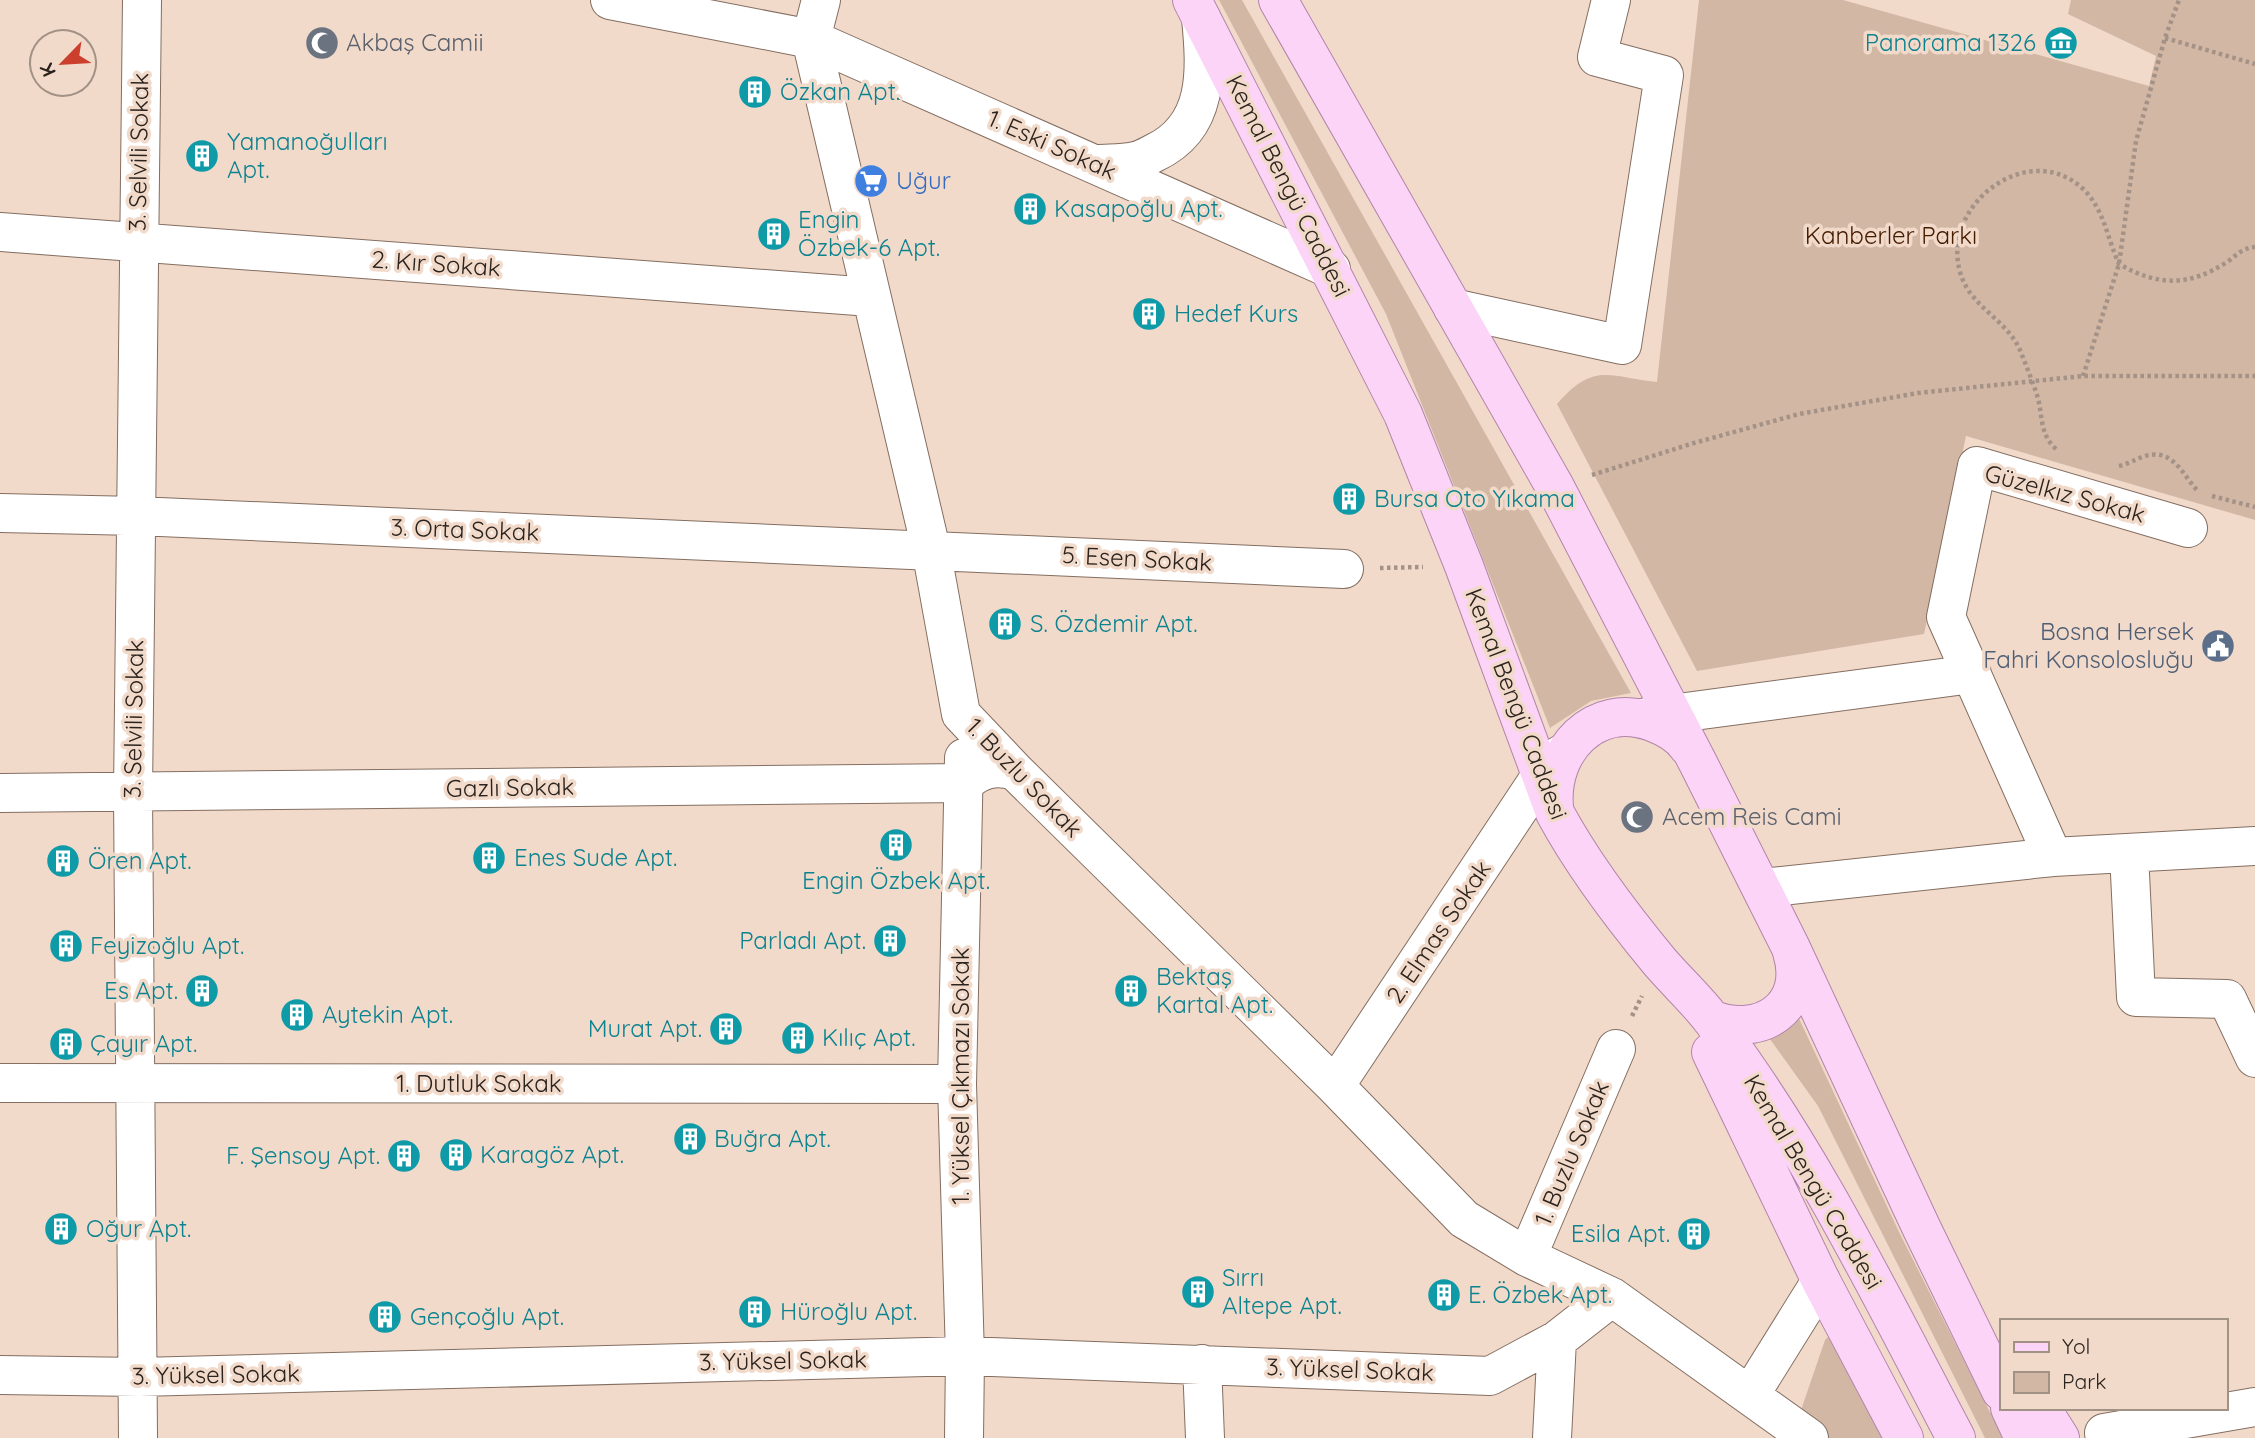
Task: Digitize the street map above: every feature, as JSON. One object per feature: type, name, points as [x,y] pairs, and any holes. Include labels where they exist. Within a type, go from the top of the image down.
[{"type":"main road","points":[[1278,0],[1555,487],[1657,716],[1698,763],[1762,888],[2000,1389]]},
{"type":"main road","name":"Kemal Bengü Caddesi","points":[[1196,9],[1404,414],[1464,566],[1540,777],[1569,840],[1668,971],[1711,1019],[1791,1135],[1865,1264],[1956,1438]]},
{"type":"main road","points":[[1555,813],[1552,788],[1558,764],[1572,742],[1591,727],[1615,718],[1657,716]]},
{"type":"main road","points":[[1711,1019],[1728,1026],[1746,1027],[1764,1022],[1779,1012],[1790,998],[1796,981],[1796,963],[1790,946]]},
{"type":"main road","points":[[1668,971],[1821,1281],[1904,1438]]},
{"type":"main road","points":[[1922,1229],[2000,1347]]},
{"type":"main road","points":[[2011,1410],[2024,1438]]},
{"type":"main road","points":[[2042,1410],[2060,1438]]},
{"type":"street","name":"3. Selvili Sokak","points":[[138,1438],[133,793],[137,242],[142,0]]},
{"type":"street","name":"1. Eski Sokak","points":[[610,0],[811,39],[1331,270]]},
{"type":"street","points":[[811,39],[821,0]]},
{"type":"street","points":[[1453,308],[1622,345],[1664,75],[1597,57],[1611,0]]},
{"type":"street","points":[[1097,164],[1137,161],[1167,147],[1185,131],[1199,107],[1206,69],[1196,9]]},
{"type":"street","name":"1. Buzlu Sokak","points":[[811,39],[931,549],[961,714],[1015,771],[1335,1086],[1464,1219],[1527,1257],[1612,1297],[1809,1438]]},
{"type":"street","name":"2. Kır Sokak","points":[[0,232],[871,296]]},
{"type":"street","name":"Güzelkız Sokak","points":[[2053,858],[1946,617],[1977,466],[2188,528]]},
{"type":"street","name":"3. Orta Sokak","points":[[0,513],[137,516],[931,549]]},
{"type":"street","name":"5. Esen Sokak","points":[[931,549],[1344,569]]},
{"type":"street","points":[[1657,716],[1972,674]]},
{"type":"street","name":"1. Yüksel Çıkmazı Sokak","points":[[961,714],[965,783],[957,1084],[965,1356],[964,1438]]},
{"type":"street","name":"2. Elmas Sokak","points":[[1335,1086],[1540,777],[1572,742]]},
{"type":"street","name":"Gazlı Sokak","points":[[0,793],[965,783],[975,772],[1000,767],[1015,771]]},
{"type":"street","points":[[1762,888],[2053,858],[2255,846]]},
{"type":"street","points":[[2130,853],[2136,997],[2227,999],[2255,1058]]},
{"type":"street","name":"1. Buzlu Sokak","points":[[1527,1257],[1616,1049]]},
{"type":"street","name":"1. Dutluk Sokak","points":[[0,1083],[957,1084]]},
{"type":"street","points":[[1750,1395],[1821,1281]]},
{"type":"street","name":"3. Yüksel Sokak","points":[[0,1375],[139,1377],[965,1356],[1490,1376],[1557,1340],[1612,1297]]},
{"type":"street","points":[[1552,1438],[1557,1340]]},
{"type":"street","points":[[1202,1364],[1205,1438]]},
{"type":"street","points":[[2104,1433],[2255,1407]]},
{"type":"path","points":[[2083,376],[2119,264],[2136,141],[2165,38],[2179,0]]},
{"type":"path","points":[[2165,38],[2255,64]]},
{"type":"path","points":[[2061,452],[2053,447],[2040,422],[2038,397],[2018,347],[2004,326],[1978,303],[1961,275],[1961,224],[1972,204],[2013,176],[2032,170],[2059,174],[2081,187],[2099,208],[2119,264],[2143,278],[2173,282],[2205,275],[2244,248],[2255,247]]},
{"type":"path","points":[[1555,487],[1694,443],[1799,414],[1918,393],[2083,376],[2255,376]]},
{"type":"path","points":[[2115,467],[2146,455],[2164,455],[2180,466],[2196,489],[2255,508]]},
{"type":"path","points":[[1344,569],[1464,566]]},
{"type":"path","points":[[1616,1049],[1668,971]]},
{"type":"green space","points":[[1219,0],[1242,0],[1631,693],[1591,701],[1550,728],[1386,314]]},
{"type":"green space","name":"Kanberler Parkı","points":[[1699,0],[1843,0],[2149,86],[2156,56],[2068,14],[2071,0],[2255,0],[2255,520],[1966,436],[1924,634],[1697,671],[1557,404],[1581,382],[1592,377],[1614,375],[1657,382]]},
{"type":"green space","points":[[1795,1010],[1900,1234],[2003,1438],[1985,1438],[1818,1106],[1762,1028]]},
{"type":"green space","points":[[1829,1336],[1885,1438],[1817,1438],[1801,1410],[1825,1340]]},
{"type":"place","name":"Akbaş Camii","points":[[322,43]]},
{"type":"place","name":"Panorama 1326","points":[[2061,43]]},
{"type":"place","name":"Özkan Apt.","points":[[755,92]]},
{"type":"place","name":"Yamanoğulları Apt.","points":[[202,156]]},
{"type":"place","name":"Uğur","points":[[871,181]]},
{"type":"place","name":"Kasapoğlu Apt.","points":[[1030,209]]},
{"type":"place","name":"Engin Özbek-6 Apt.","points":[[774,234]]},
{"type":"place","name":"Hedef Kurs","points":[[1149,314]]},
{"type":"place","name":"Bursa Oto Yıkama","points":[[1349,499]]},
{"type":"place","name":"S. Özdemir Apt.","points":[[1005,624]]},
{"type":"place","name":"Bosna Hersek Fahri Konsolosluğu","points":[[2218,646]]},
{"type":"place","name":"Acem Reis Cami","points":[[1637,817]]},
{"type":"place","name":"Engin Özbek Apt.","points":[[896,845]]},
{"type":"place","name":"Enes Sude Apt.","points":[[489,858]]},
{"type":"place","name":"Ören Apt.","points":[[63,861]]},
{"type":"place","name":"Parladı Apt.","points":[[890,941]]},
{"type":"place","name":"Feyizoğlu Apt.","points":[[66,946]]},
{"type":"place","name":"Es Apt.","points":[[202,991]]},
{"type":"place","name":"Bektaş Kartal Apt.","points":[[1131,991]]},
{"type":"place","name":"Aytekin Apt.","points":[[297,1015]]},
{"type":"place","name":"Murat Apt.","points":[[726,1029]]},
{"type":"place","name":"Kılıç Apt.","points":[[798,1038]]},
{"type":"place","name":"Çayır Apt.","points":[[66,1044]]},
{"type":"place","name":"Buğra Apt.","points":[[690,1139]]},
{"type":"place","name":"Karagöz Apt.","points":[[456,1155]]},
{"type":"place","name":"F. Şensoy Apt.","points":[[404,1156]]},
{"type":"place","name":"Oğur Apt.","points":[[61,1229]]},
{"type":"place","name":"Esila Apt.","points":[[1694,1234]]},
{"type":"place","name":"Sırrı Altepe Apt.","points":[[1198,1292]]},
{"type":"place","name":"E. Özbek Apt.","points":[[1444,1295]]},
{"type":"place","name":"Hüroğlu Apt.","points":[[755,1312]]},
{"type":"place","name":"Gençoğlu Apt.","points":[[385,1317]]}]
